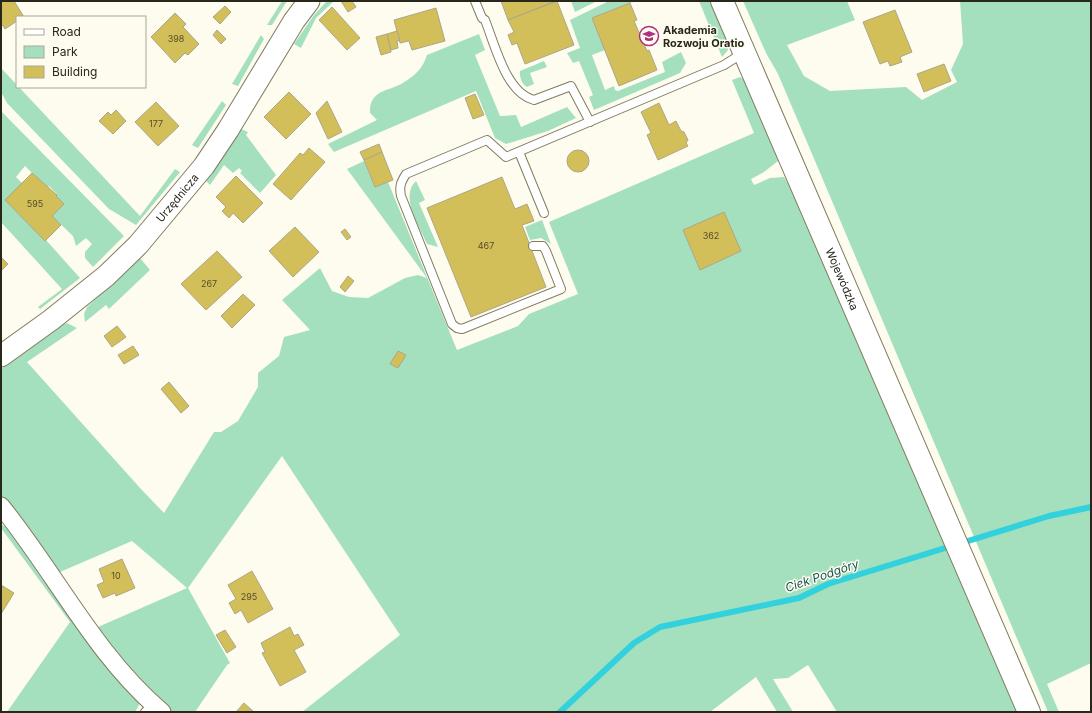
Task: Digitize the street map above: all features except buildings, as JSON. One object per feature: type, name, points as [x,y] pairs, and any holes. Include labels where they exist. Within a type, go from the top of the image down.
[{"type":"main road","name":"Wojewódzka","points":[[722,1],[954,535],[1028,712]]},
{"type":"street","name":"Urzędnicza","points":[[1,356],[51,320],[106,276],[155,226],[204,166],[307,2]]},
{"type":"street","points":[[1,506],[94,637],[153,709]]},
{"type":"lane","points":[[475,1],[482,18],[485,20],[510,80],[520,95],[534,100],[571,86],[590,122]]},
{"type":"lane","points":[[533,246],[543,246],[560,289],[462,329],[457,328],[450,317],[399,188],[406,174],[487,140],[506,158],[724,65],[744,53]]},
{"type":"lane","points":[[519,152],[544,213]]},
{"type":"green space","points":[[282,1],[287,1],[272,25],[267,25]]},
{"type":"green space","points":[[327,1],[334,1],[316,18],[301,48],[294,44],[314,15]]},
{"type":"green space","points":[[571,1],[597,1],[575,12]]},
{"type":"green space","points":[[609,1],[635,1],[593,18],[605,50],[592,55],[605,90],[614,86],[615,90],[618,91],[665,72],[662,62],[681,52],[686,63],[680,73],[594,110],[589,97],[593,95],[579,61],[573,63],[567,53],[580,48],[570,20]]},
{"type":"green space","points":[[699,1],[711,1],[728,42],[728,50],[722,57]]},
{"type":"green space","points":[[743,1],[847,1],[855,20],[787,45],[804,76],[830,91],[906,87],[922,100],[957,82],[951,70],[963,44],[960,1],[1091,1],[1091,663],[1047,684],[1059,712],[1048,712],[778,74],[766,53]]},
{"type":"green space","points":[[479,34],[485,50],[475,55],[500,116],[516,115],[521,127],[567,107],[576,118],[548,131],[506,144],[495,138],[476,91],[334,152],[328,144],[377,120],[370,113],[373,99],[377,95],[400,85],[413,76],[424,63],[427,55]]},
{"type":"green space","points":[[261,35],[264,39],[238,86],[232,84]]},
{"type":"green space","points":[[544,61],[547,67],[530,73],[534,84],[527,87],[525,86],[521,80],[520,71]]},
{"type":"green space","points":[[1,68],[16,84],[16,88],[20,88],[140,216],[175,169],[180,172],[136,225],[109,209],[7,103],[1,92]]},
{"type":"green space","points":[[740,77],[745,80],[778,161],[764,172],[751,179],[754,185],[770,178],[784,177],[795,195],[1018,712],[837,712],[808,665],[788,678],[773,679],[793,712],[777,712],[756,677],[710,712],[302,712],[400,635],[282,456],[188,588],[230,663],[227,665],[195,712],[169,712],[89,622],[93,620],[98,627],[187,588],[132,541],[60,572],[73,592],[70,595],[1,498],[1,369],[61,325],[67,323],[77,328],[27,362],[164,513],[214,432],[221,432],[238,421],[258,387],[258,373],[279,356],[284,337],[310,330],[282,300],[320,268],[332,291],[349,297],[368,298],[405,278],[418,275],[427,278],[347,169],[364,161],[375,187],[388,182],[457,350],[518,326],[529,314],[578,294],[549,222],[754,133],[732,80]]},
{"type":"green space","points":[[222,101],[226,105],[198,148],[192,145]]},
{"type":"green space","points":[[1,111],[124,236],[93,267],[85,258],[85,252],[92,244],[86,238],[76,246],[73,236],[52,216],[57,194],[49,186],[47,188],[25,166],[16,177],[22,183],[5,200],[46,240],[80,278],[40,309],[38,307],[62,289],[1,222]]},
{"type":"green space","points":[[241,129],[248,132],[246,135],[276,175],[260,193],[240,173],[242,171],[239,168],[233,173],[224,165],[210,185],[206,181]]},
{"type":"green space","points":[[416,181],[425,200],[419,203],[438,247],[427,244],[412,212],[410,195],[411,188]]},
{"type":"green space","points":[[542,220],[551,244],[541,238],[530,240],[525,227]]},
{"type":"green space","points":[[140,258],[150,270],[109,309],[106,305],[85,322],[84,314],[87,307]]},
{"type":"green space","points":[[1,524],[7,528],[138,699],[140,703],[135,712],[7,712],[70,622],[1,528]]},
{"type":"waterway","name":"Ciek Podgóry","points":[[560,712],[634,643],[660,627],[799,598],[828,584],[1049,516],[1091,507]]},
{"type":"place","name":"Akademia Rozwoju Oratio","points":[[649,36]]}]
